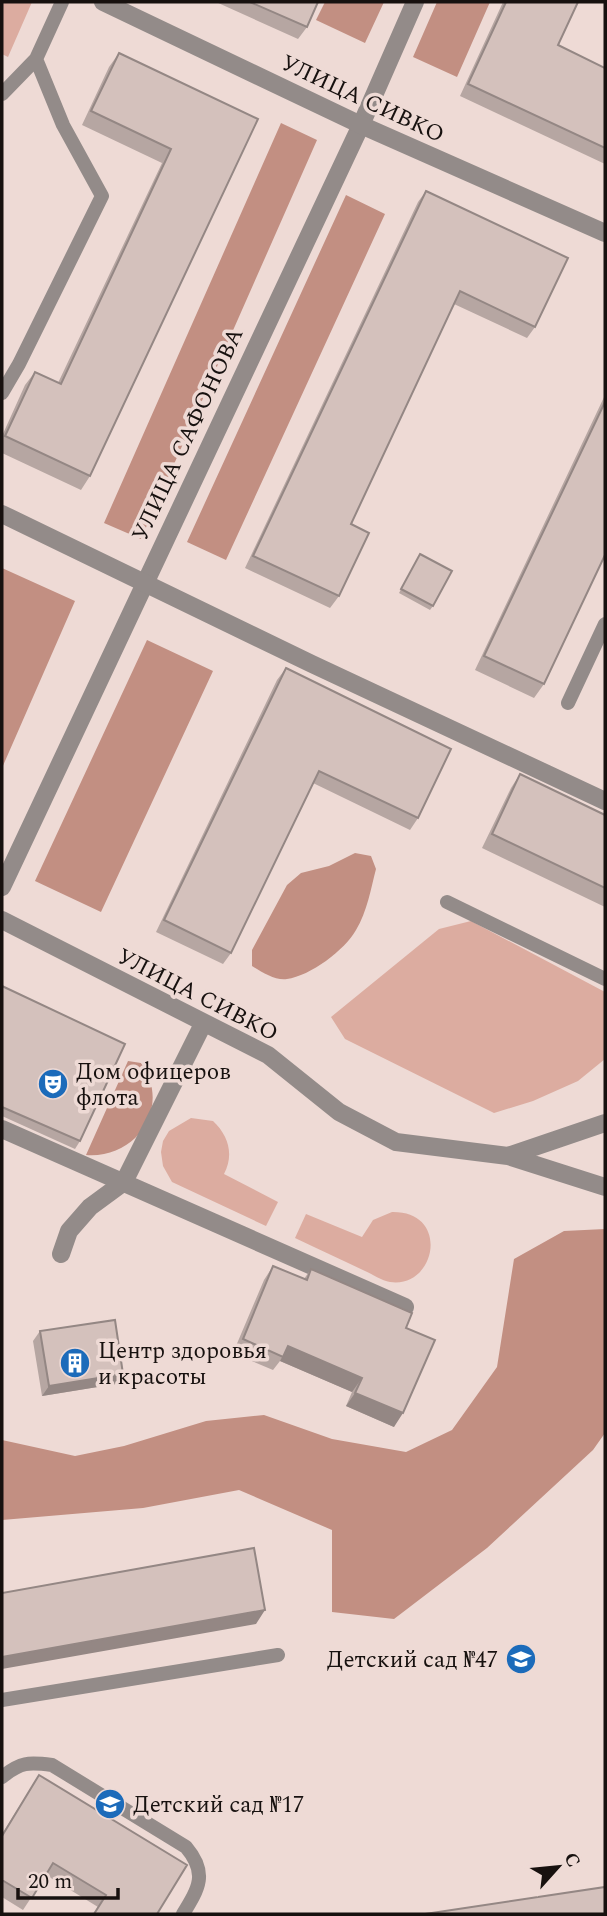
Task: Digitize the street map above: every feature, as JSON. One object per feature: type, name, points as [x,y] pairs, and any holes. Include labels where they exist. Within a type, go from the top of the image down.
[{"type":"street","name":"УЛИЦА СИВКО","points":[[103,2],[361,125],[605,233]]},
{"type":"street","name":"УЛИЦА САФОНОВА","points":[[2,887],[361,125],[415,2]]},
{"type":"street","points":[[2,514],[312,664],[605,801]]},
{"type":"street","name":"УЛИЦА СИВКО","points":[[2,920],[268,1055],[339,1112],[396,1142],[508,1156],[605,1123]]},
{"type":"street","points":[[61,1254],[69,1231],[90,1207],[124,1181],[203,1024]]},
{"type":"street","points":[[2,1129],[405,1307]]},
{"type":"street","points":[[508,1156],[605,1187]]},
{"type":"lane","points":[[2,94],[36,58],[62,2]]},
{"type":"lane","points":[[2,393],[102,196],[63,125],[36,58]]},
{"type":"lane","points":[[568,703],[605,624]]},
{"type":"lane","points":[[447,902],[605,979]]},
{"type":"lane","points":[[2,1700],[278,1655]]},
{"type":"lane","points":[[2,1777],[16,1766],[31,1762],[51,1765],[186,1847],[196,1860],[201,1876],[194,1897],[183,1914]]},
{"type":"shaded area","points":[[2,2],[32,2],[8,57],[2,54]]},
{"type":"shaded area","points":[[325,2],[384,2],[365,43],[316,20]]},
{"type":"shaded area","points":[[437,2],[490,2],[457,77],[413,57]]},
{"type":"shaded area","points":[[281,123],[317,140],[141,539],[104,523]]},
{"type":"shaded area","points":[[346,195],[385,214],[226,560],[187,542]]},
{"type":"shaded area","points":[[2,568],[75,601],[2,768]]},
{"type":"shaded area","points":[[147,640],[213,671],[101,912],[35,881]]},
{"type":"shaded area","points":[[355,853],[371,856],[376,869],[363,916],[344,946],[306,973],[287,979],[274,977],[252,966],[252,950],[287,885],[301,873],[329,866]]},
{"type":"shaded area","points":[[471,921],[605,992],[605,1059],[578,1081],[533,1101],[494,1113],[345,1039],[331,1017],[439,929]]},
{"type":"shaded area","points":[[128,1061],[141,1063],[150,1079],[153,1096],[151,1112],[134,1139],[104,1154],[86,1155]]},
{"type":"shaded area","points":[[191,1118],[213,1121],[223,1133],[229,1153],[224,1174],[278,1202],[266,1226],[172,1182],[163,1166],[163,1141],[169,1131]]},
{"type":"shaded area","points":[[392,1212],[411,1215],[423,1224],[429,1236],[430,1249],[426,1263],[418,1274],[406,1281],[384,1280],[295,1238],[306,1214],[362,1237],[373,1220]]},
{"type":"shaded area","points":[[605,1229],[605,1433],[593,1450],[487,1548],[394,1619],[332,1612],[332,1530],[239,1490],[143,1508],[2,1520],[2,1440],[75,1456],[124,1446],[206,1421],[264,1415],[332,1439],[406,1452],[452,1430],[497,1367],[514,1259],[564,1231]]},
{"type":"building","points":[[250,2],[318,2],[307,27]]},
{"type":"building","points":[[506,2],[578,2],[558,45],[605,68],[605,148],[468,84]]},
{"type":"building","points":[[119,53],[258,119],[90,476],[5,436],[35,372],[61,384],[171,149],[91,111]]},
{"type":"building","points":[[426,191],[568,258],[535,327],[460,291],[351,524],[369,533],[339,596],[253,556]]},
{"type":"building","points":[[605,402],[605,555],[544,684],[484,656]]},
{"type":"building","points":[[420,554],[452,571],[433,606],[401,589]]},
{"type":"building","points":[[286,668],[451,749],[418,818],[319,771],[231,953],[164,920]]},
{"type":"building","points":[[520,774],[605,815],[605,888],[492,834]]},
{"type":"building","name":"Дом офицеров флота","points":[[2,986],[125,1044],[80,1141],[2,1107]]},
{"type":"building","points":[[273,1266],[307,1280],[311,1269],[412,1313],[406,1328],[435,1340],[403,1413],[355,1393],[362,1378],[288,1346],[283,1357],[243,1339]]},
{"type":"building","name":"Центр здоровья и красоты","points":[[115,1320],[123,1374],[49,1386],[40,1331]]},
{"type":"building","points":[[254,1548],[265,1610],[2,1657],[2,1593]]},
{"type":"building","points":[[39,1775],[187,1865],[157,1914],[94,1914],[106,1895],[53,1863],[32,1898],[2,1880],[2,1836]]},
{"type":"building","points":[[605,1887],[605,1914],[425,1914]]},
{"type":"place","name":"Дом офицеров флота","points":[[53,1084]]},
{"type":"place","name":"Центр здоровья и красоты","points":[[75,1363]]},
{"type":"place","name":"Детский сад №47","points":[[521,1659]]},
{"type":"place","name":"Детский сад №17","points":[[110,1804]]}]
